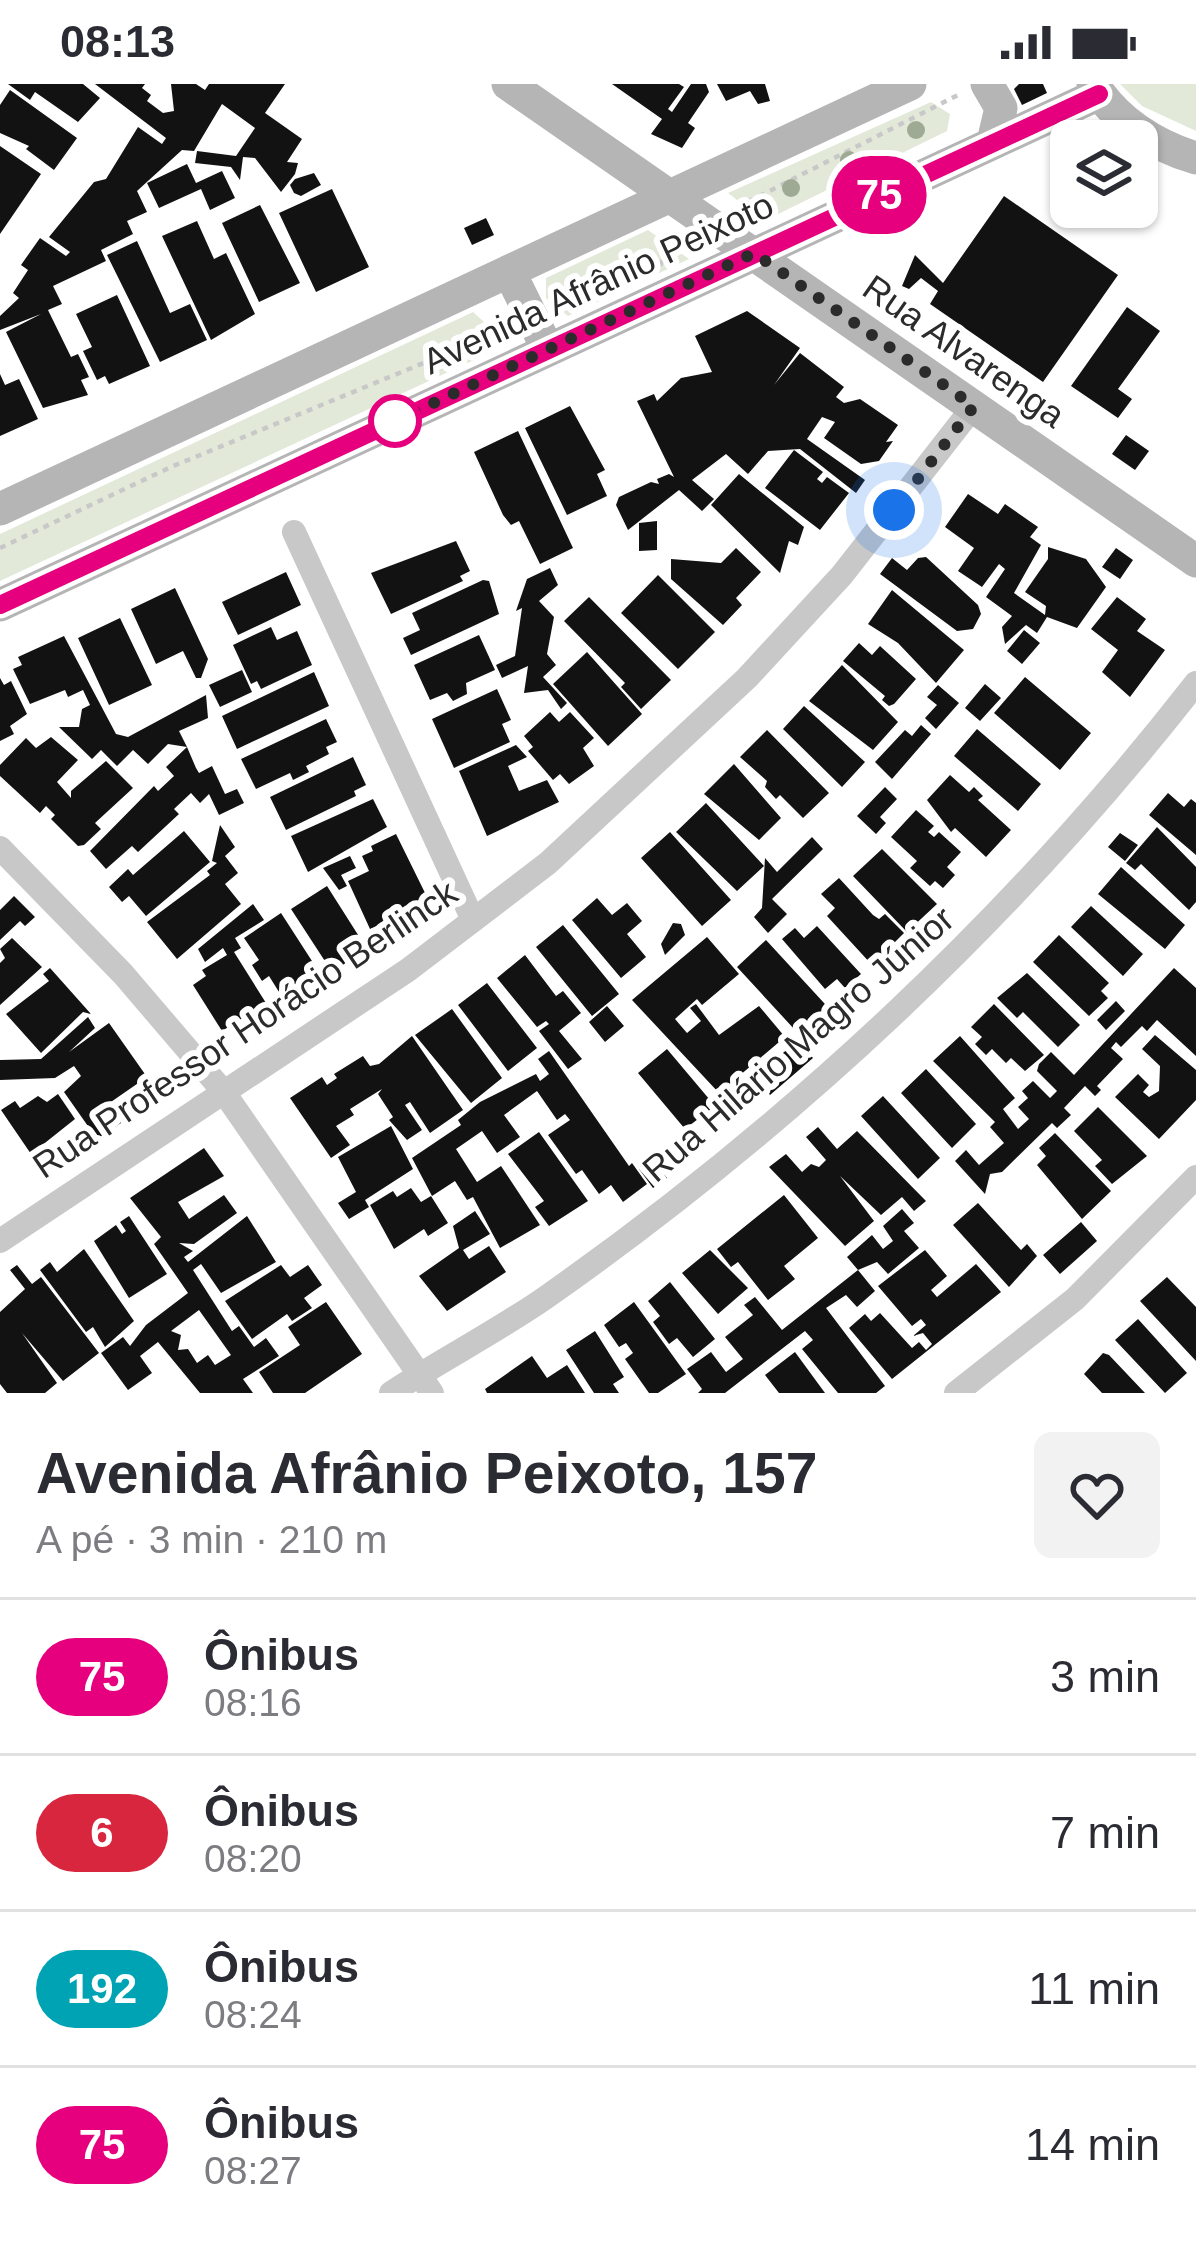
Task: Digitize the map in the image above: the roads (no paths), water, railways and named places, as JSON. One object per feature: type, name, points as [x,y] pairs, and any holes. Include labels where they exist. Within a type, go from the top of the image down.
[{"type":"main road","name":"Rua Alvarenga","points":[[508,84],[1196,561]]},
{"type":"main road","name":"Avenida Afrânio Peixoto","points":[[0,509],[910,84]]},
{"type":"main road","points":[[974,89],[1000,108],[992,142]]},
{"type":"main road","name":"Avenida Afrânio Peixoto","points":[[0,605],[992,142],[1096,89]]},
{"type":"main road","points":[[1096,89],[1131,126],[1169,150],[1196,158]]},
{"type":"main road","points":[[509,271],[548,350]]},
{"type":"street","name":"Rua Professor Horácio Berlinck","points":[[0,1241],[408,970],[601,816],[747,678],[842,575],[974,406]]},
{"type":"street","points":[[294,532],[473,920]]},
{"type":"street","name":"Rua Hilário Magro Júnior","points":[[391,1393],[426,1383],[542,1300],[668,1207],[828,1074],[990,922],[1127,771],[1196,683]]},
{"type":"street","points":[[0,848],[123,974],[223,1091],[426,1383]]},
{"type":"street","points":[[956,1393],[1075,1299],[1196,1177]]}]
